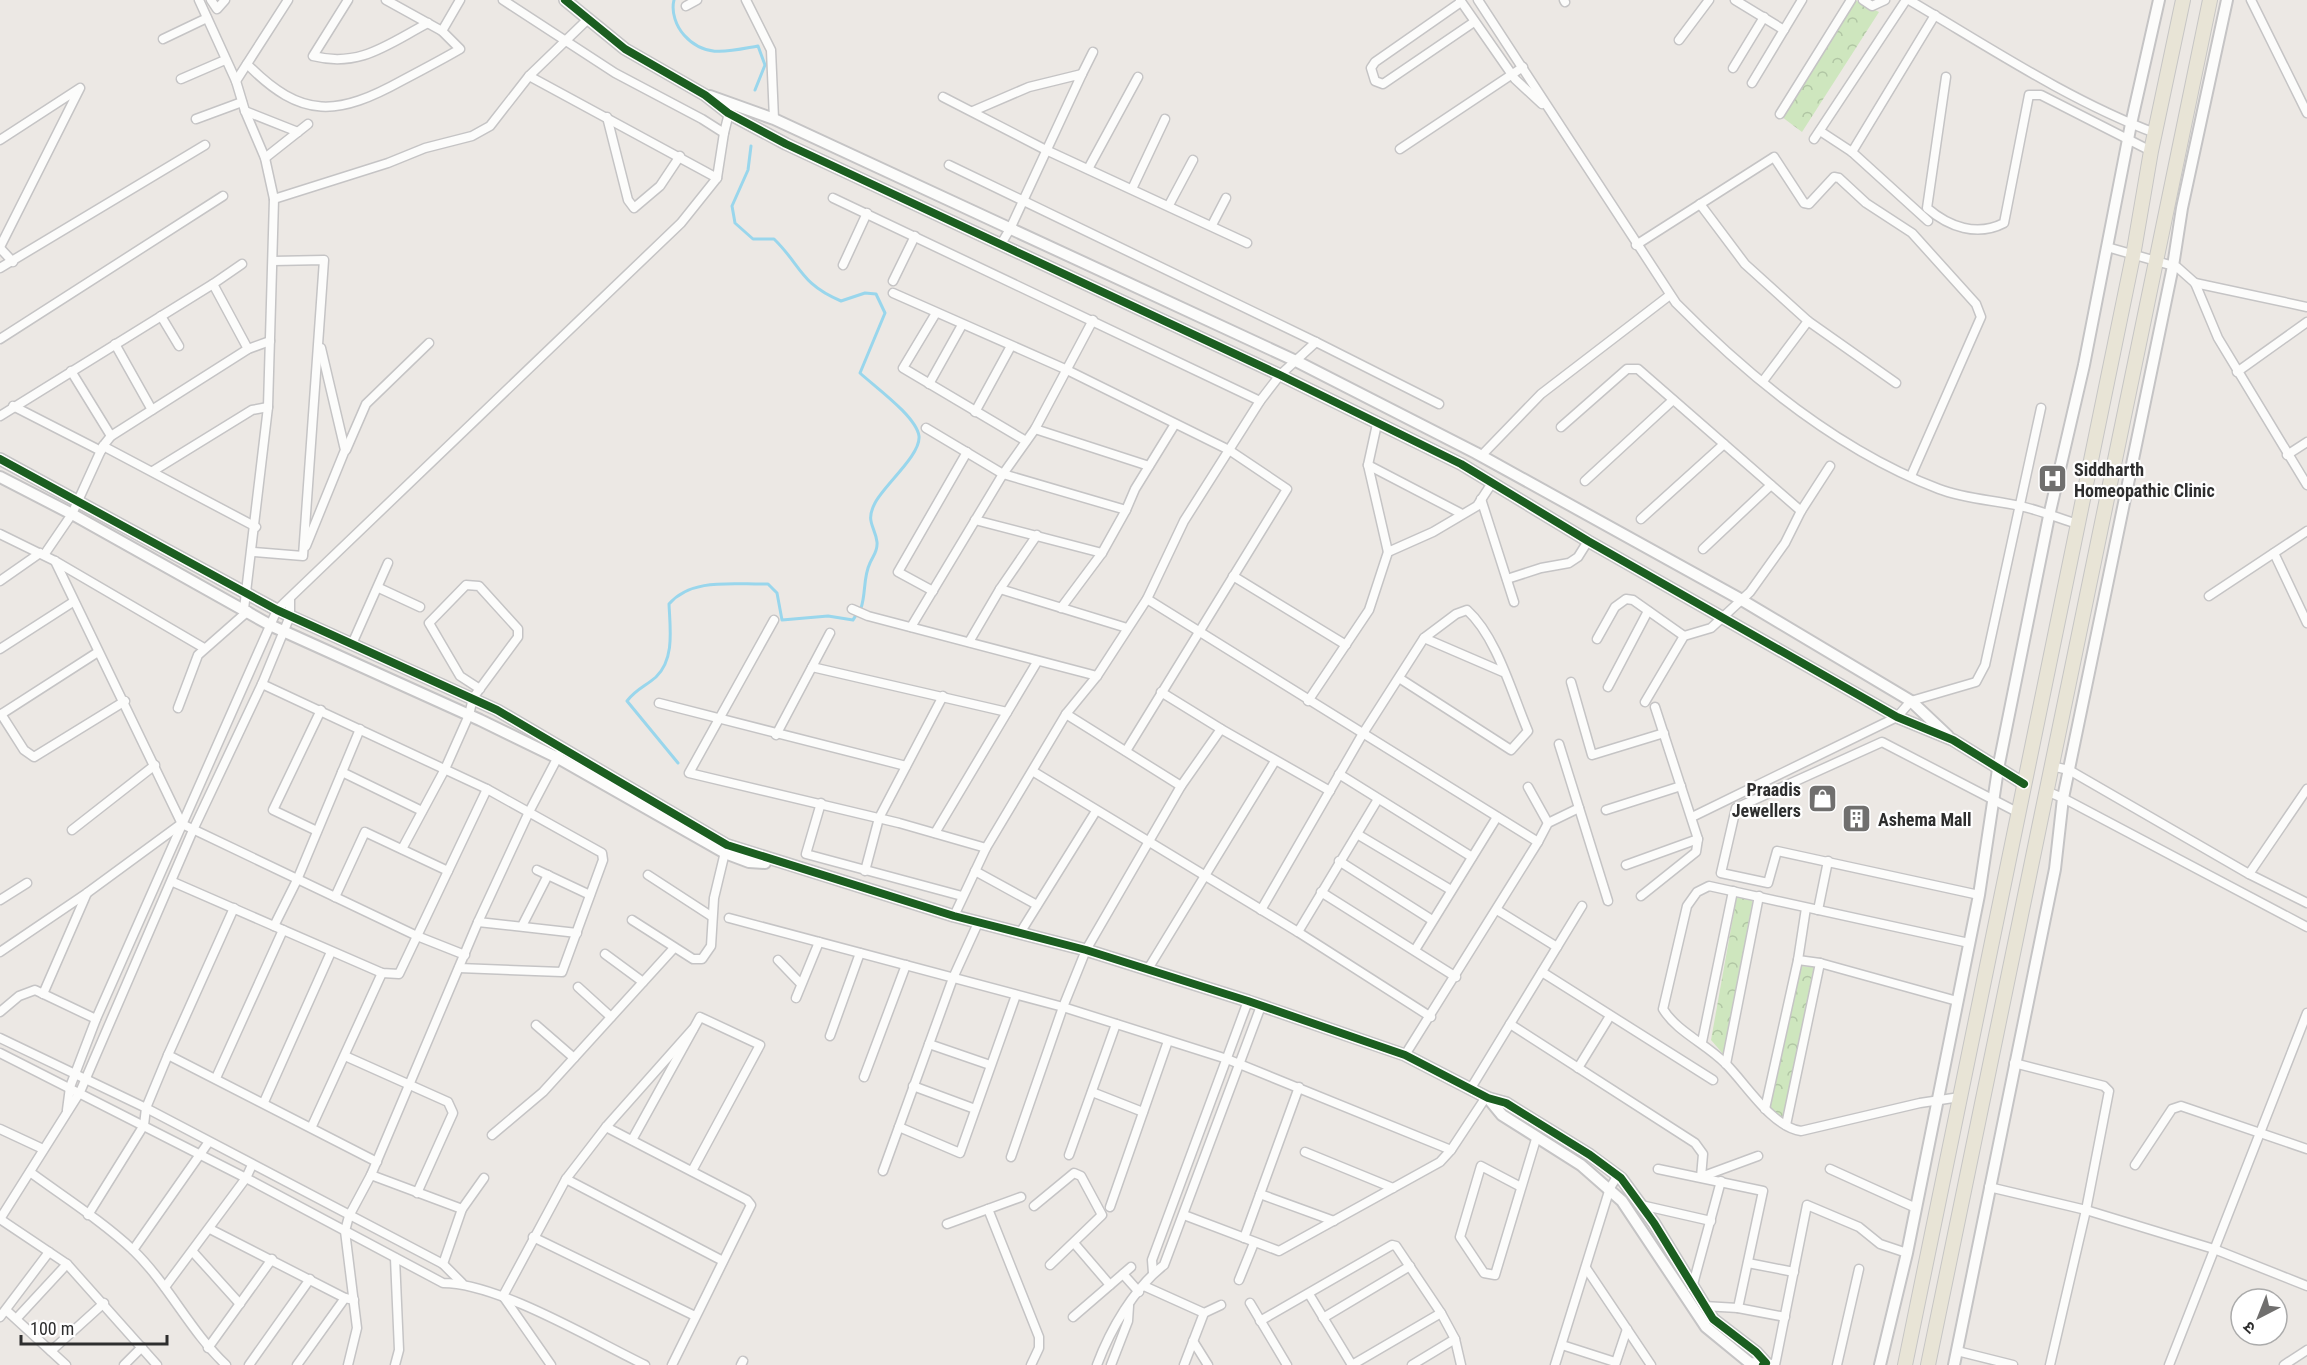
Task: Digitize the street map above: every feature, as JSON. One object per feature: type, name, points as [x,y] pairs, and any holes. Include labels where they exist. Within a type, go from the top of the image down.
[{"type":"main road","points":[[1905,1365],[2133,256],[2151,151],[2182,0]]},
{"type":"main road","points":[[1928,1365],[2210,0]]},
{"type":"street","points":[[198,0],[236,81],[265,158],[274,199],[268,407],[256,527],[244,592],[246,610]]},
{"type":"street","points":[[211,0],[217,9],[225,0]]},
{"type":"street","points":[[236,81],[288,0]]},
{"type":"street","points":[[348,0],[314,56],[333,61],[358,59],[428,23]]},
{"type":"street","points":[[247,64],[280,94],[314,105],[337,108],[367,100],[460,49],[442,32],[386,0]]},
{"type":"street","points":[[442,32],[460,0]]},
{"type":"street","points":[[503,0],[615,73],[724,133]]},
{"type":"street","points":[[686,6],[697,0]]},
{"type":"street","points":[[746,0],[771,50],[774,119]]},
{"type":"street","points":[[1478,0],[1670,296],[1711,339],[1762,381],[1866,456],[1941,490],[2021,506],[2077,524]]},
{"type":"street","points":[[1679,40],[1709,0]]},
{"type":"street","points":[[1736,0],[1784,30]]},
{"type":"street","points":[[1752,83],[1802,0]]},
{"type":"street","points":[[1780,114],[1851,0]]},
{"type":"street","points":[[1863,0],[1872,6],[1886,0]]},
{"type":"street","points":[[1814,139],[1907,0],[2052,83],[2131,124],[2155,133]]},
{"type":"street","points":[[1880,1365],[1907,1253],[1979,895],[1998,769],[2049,516],[2084,365],[2128,137],[2160,0]]},
{"type":"street","points":[[1954,1365],[2055,869],[2063,798],[2173,266],[2182,208],[2227,0]]},
{"type":"street","points":[[2251,0],[2307,113]]},
{"type":"street","points":[[567,1],[587,20],[630,53],[730,108],[786,144],[1280,375],[1461,464],[1588,541],[1898,717],[1953,740]]},
{"type":"street","points":[[1474,21],[1383,84],[1375,81],[1371,68],[1375,62],[1460,1],[1512,74],[1549,111]]},
{"type":"street","points":[[1852,152],[1935,15]]},
{"type":"street","points":[[1733,68],[1764,17]]},
{"type":"street","points":[[163,39],[207,18]]},
{"type":"street","points":[[274,199],[388,163],[425,148],[472,136],[490,126],[529,76],[587,20]]},
{"type":"street","points":[[1001,244],[1023,202],[1092,52]]},
{"type":"street","points":[[181,79],[225,60]]},
{"type":"street","points":[[1400,149],[1523,67]]},
{"type":"street","points":[[973,111],[1029,87],[1082,74]]},
{"type":"street","points":[[529,76],[717,178]]},
{"type":"street","points":[[1088,169],[1138,76]]},
{"type":"street","points":[[1946,77],[1927,208],[1944,222],[1978,231],[2004,223],[2029,95],[2041,95],[2128,137],[2151,151]]},
{"type":"street","points":[[0,140],[80,88],[0,248],[12,262]]},
{"type":"street","points":[[943,97],[1046,150],[1247,243]]},
{"type":"street","points":[[196,119],[244,107],[298,132]]},
{"type":"street","points":[[730,108],[774,119],[1210,320],[1468,449],[1740,599],[1911,701],[1953,740],[2024,784]]},
{"type":"street","points":[[67,1110],[70,1088],[96,1019],[272,626],[277,610],[681,223],[717,178],[730,108]]},
{"type":"street","points":[[607,117],[628,200],[634,208],[660,186],[680,156]]},
{"type":"street","points":[[1132,189],[1165,119]]},
{"type":"street","points":[[265,158],[308,124]]},
{"type":"street","points":[[1820,131],[1852,152],[1928,222]]},
{"type":"street","points":[[0,268],[205,145]]},
{"type":"street","points":[[1636,244],[1774,157],[1804,203],[1809,204],[1834,177],[1839,178],[1866,203],[1912,233],[1976,304],[1981,317],[1911,476]]},
{"type":"street","points":[[1169,206],[1193,160]]},
{"type":"street","points":[[949,165],[1316,342],[1439,405]]},
{"type":"street","points":[[0,339],[224,196]]},
{"type":"street","points":[[833,198],[1260,401]]},
{"type":"street","points":[[1212,225],[1226,198]]},
{"type":"street","points":[[1700,204],[1745,264],[1808,321],[1896,383]]},
{"type":"street","points":[[843,265],[867,213]]},
{"type":"street","points":[[893,281],[915,236]]},
{"type":"street","points":[[2107,247],[2173,266],[2195,283],[2307,307]]},
{"type":"street","points":[[273,261],[324,260],[303,556]]},
{"type":"street","points":[[0,416],[242,264]]},
{"type":"street","points":[[2195,283],[2218,338],[2307,485]]},
{"type":"street","points":[[213,284],[248,349]]},
{"type":"street","points":[[893,293],[1065,369],[1229,450],[1287,489],[1126,751]]},
{"type":"street","points":[[1481,456],[1541,394],[1670,296]]},
{"type":"street","points":[[936,313],[903,368],[1026,441]]},
{"type":"street","points":[[161,316],[179,346]]},
{"type":"street","points":[[911,627],[1003,474],[1035,429],[1093,320]]},
{"type":"street","points":[[1201,339],[1210,320]]},
{"type":"street","points":[[1762,381],[1808,321]]},
{"type":"street","points":[[2237,372],[2307,322]]},
{"type":"street","points":[[929,384],[962,325]]},
{"type":"street","points":[[318,339],[345,450]]},
{"type":"street","points":[[0,581],[42,554],[72,514],[102,448],[111,436],[248,349],[270,341]]},
{"type":"street","points":[[954,916],[986,848],[1034,772],[1066,714],[1097,676],[1147,599],[1184,521],[1260,401],[1280,375],[1316,342]]},
{"type":"street","points":[[303,556],[366,404],[429,343]]},
{"type":"street","points":[[115,344],[152,410]]},
{"type":"street","points":[[975,412],[1011,346]]},
{"type":"street","points":[[1561,427],[1627,369],[1638,369],[1801,511]]},
{"type":"street","points":[[71,371],[111,436]]},
{"type":"street","points":[[1586,481],[1673,399]]},
{"type":"street","points":[[13,406],[153,471],[256,527]]},
{"type":"street","points":[[153,471],[252,410],[268,407]]},
{"type":"street","points":[[1692,817],[1898,717],[1911,701],[1976,682],[1985,665],[2041,408]]},
{"type":"street","points":[[1061,608],[1102,553],[1149,466],[1175,424]]},
{"type":"street","points":[[1308,701],[1369,610],[1388,552],[1368,465],[1377,424]]},
{"type":"street","points":[[926,428],[1003,474],[1126,510]]},
{"type":"street","points":[[1035,429],[1149,466]]},
{"type":"street","points":[[2287,455],[2307,442]]},
{"type":"street","points":[[1641,519],[1724,444]]},
{"type":"street","points":[[1461,464],[1468,449]]},
{"type":"street","points":[[933,591],[898,572],[967,452]]},
{"type":"street","points":[[0,459],[277,610],[473,698],[563,747],[655,807],[730,851],[750,858],[784,864],[954,916],[1086,950],[1248,1001],[1405,1055],[1487,1097],[1506,1103],[1618,1175],[1641,1205],[1713,1319],[1769,1364]]},
{"type":"street","points":[[1368,465],[1462,514]]},
{"type":"street","points":[[1645,702],[1684,636],[1711,628],[1750,592],[1785,543],[1801,511],[1830,466]]},
{"type":"street","points":[[0,477],[72,514],[272,626],[469,715],[655,807]]},
{"type":"street","points":[[1388,552],[1477,506],[1492,483]]},
{"type":"street","points":[[1703,549],[1771,485]]},
{"type":"street","points":[[1481,499],[1514,602]]},
{"type":"street","points":[[975,520],[1102,553]]},
{"type":"street","points":[[2209,596],[2307,531]]},
{"type":"street","points":[[2101,532],[2117,536]]},
{"type":"street","points":[[0,534],[55,561],[204,648]]},
{"type":"street","points":[[969,642],[1000,589],[1037,535]]},
{"type":"street","points":[[1507,579],[1541,568],[1569,563],[1578,557],[1588,541]]},
{"type":"street","points":[[252,552],[303,556]]},
{"type":"street","points":[[2274,553],[2307,622]]},
{"type":"street","points":[[55,561],[182,824],[417,936],[465,955]]},
{"type":"street","points":[[352,644],[379,588],[388,563]]},
{"type":"street","points":[[1233,576],[1346,645]]},
{"type":"street","points":[[402,849],[445,769],[469,715],[473,698],[480,689],[519,632],[480,586],[472,584],[466,585],[429,623],[460,676],[480,689]]},
{"type":"street","points":[[379,588],[420,608]]},
{"type":"street","points":[[1000,589],[1127,628]]},
{"type":"street","points":[[1147,599],[1362,735],[1538,842]]},
{"type":"street","points":[[157,1365],[67,1264],[0,1219],[86,1080],[173,882],[193,830],[262,684],[290,616],[290,600]]},
{"type":"street","points":[[1598,639],[1615,607],[1622,601],[1633,600],[1684,636]]},
{"type":"street","points":[[0,649],[73,602]]},
{"type":"street","points":[[852,609],[868,616],[1097,676]]},
{"type":"street","points":[[178,708],[194,664],[204,648],[246,610]]},
{"type":"street","points":[[1261,910],[1362,735],[1424,638],[1455,614],[1467,610],[1476,618],[1491,642],[1528,731],[1511,750],[1399,678]]},
{"type":"street","points":[[1608,687],[1648,611]]},
{"type":"street","points":[[774,620],[716,720],[689,773],[821,803],[986,848]]},
{"type":"street","points":[[776,735],[830,633]]},
{"type":"street","points":[[1424,638],[1503,672]]},
{"type":"street","points":[[98,652],[1,714],[24,750],[34,757],[124,700]]},
{"type":"street","points":[[935,833],[1037,662]]},
{"type":"street","points":[[812,667],[1007,712]]},
{"type":"street","points":[[1571,682],[1592,755],[1664,733]]},
{"type":"street","points":[[262,684],[487,789],[602,853],[603,860],[565,968],[558,973],[459,968]]},
{"type":"street","points":[[1161,692],[1275,761],[1330,791]]},
{"type":"street","points":[[865,871],[879,818],[943,696]]},
{"type":"street","points":[[659,703],[716,720],[906,766]]},
{"type":"street","points":[[1641,896],[1696,852],[1698,839],[1655,707]]},
{"type":"street","points":[[317,831],[273,810],[321,710]]},
{"type":"street","points":[[1066,714],[1181,786]]},
{"type":"street","points":[[274,926],[297,880],[360,729]]},
{"type":"street","points":[[1011,1157],[1063,1007],[1086,950],[1181,786],[1221,729]]},
{"type":"street","points":[[1979,895],[1777,851],[1768,883],[1721,873],[1736,808],[1882,742],[2018,813]]},
{"type":"street","points":[[1559,744],[1608,901]]},
{"type":"street","points":[[348,1365],[357,1328],[345,1231],[349,1216],[377,1162],[478,922],[529,812],[563,747]]},
{"type":"street","points":[[1148,969],[1275,761]]},
{"type":"street","points":[[72,830],[155,765]]},
{"type":"street","points":[[2051,766],[2069,770],[2249,874],[2307,903]]},
{"type":"street","points":[[342,772],[422,811]]},
{"type":"street","points":[[1034,772],[1298,932],[1431,1017]]},
{"type":"street","points":[[1339,774],[1472,857]]},
{"type":"street","points":[[1606,810],[1681,786]]},
{"type":"street","points":[[1528,787],[1548,823]]},
{"type":"street","points":[[173,882],[382,973],[399,974],[487,789]]},
{"type":"street","points":[[2249,874],[2307,789]]},
{"type":"street","points":[[2046,791],[2307,927]]},
{"type":"street","points":[[1298,932],[1378,799]]},
{"type":"street","points":[[821,803],[806,854],[962,896]]},
{"type":"street","points":[[1405,1055],[1456,977],[1548,823],[1579,808]]},
{"type":"street","points":[[1020,933],[1096,811]]},
{"type":"street","points":[[1415,950],[1497,817]]},
{"type":"street","points":[[0,952],[182,824]]},
{"type":"street","points":[[335,897],[365,832],[448,871]]},
{"type":"street","points":[[1356,834],[1451,891]]},
{"type":"street","points":[[1626,865],[1698,839]]},
{"type":"street","points":[[632,920],[693,959],[702,959],[711,946],[711,916],[730,851]]},
{"type":"street","points":[[1339,861],[1432,920]]},
{"type":"street","points":[[1818,910],[1828,861]]},
{"type":"street","points":[[537,870],[590,895]]},
{"type":"street","points":[[975,871],[1037,905]]},
{"type":"street","points":[[522,926],[548,875]]},
{"type":"street","points":[[648,875],[711,916]]},
{"type":"street","points":[[0,900],[27,883]]},
{"type":"street","points":[[1960,1097],[1937,1100],[1801,1131],[1790,1130],[1765,1109],[1726,1064],[1702,1042],[1670,1020],[1664,1009],[1687,906],[1697,892],[1709,886],[1969,943]]},
{"type":"street","points":[[1702,1042],[1733,891]]},
{"type":"street","points":[[1321,892],[1456,977]]},
{"type":"street","points":[[43,994],[87,893]]},
{"type":"street","points":[[1726,1064],[1758,896]]},
{"type":"street","points":[[1471,1088],[1582,906]]},
{"type":"street","points":[[88,1215],[144,1125],[146,1108],[168,1054],[234,908]]},
{"type":"street","points":[[1765,1109],[1798,960],[1806,908]]},
{"type":"street","points":[[1497,910],[1557,947]]},
{"type":"street","points":[[729,918],[1063,1007],[1227,1059],[1451,1150]]},
{"type":"street","points":[[478,922],[577,933]]},
{"type":"street","points":[[883,1171],[953,978],[978,922]]},
{"type":"street","points":[[216,1078],[283,930]]},
{"type":"street","points":[[796,998],[819,942]]},
{"type":"street","points":[[492,1135],[529,1106],[674,948]]},
{"type":"street","points":[[264,1102],[331,952]]},
{"type":"street","points":[[830,1036],[860,953]]},
{"type":"street","points":[[605,954],[643,982]]},
{"type":"street","points":[[778,960],[801,984]]},
{"type":"street","points":[[1798,960],[1820,963],[1957,1000]]},
{"type":"street","points":[[1786,1125],[1820,963]]},
{"type":"street","points":[[864,1077],[906,965]]},
{"type":"street","points":[[1542,972],[1713,1080]]},
{"type":"street","points":[[312,1126],[382,973]]},
{"type":"street","points":[[578,987],[611,1017]]},
{"type":"street","points":[[0,1012],[19,996],[35,990],[96,1019]]},
{"type":"street","points":[[899,1127],[960,1153],[1016,995]]},
{"type":"street","points":[[1153,1273],[1152,1260],[1248,1001]]},
{"type":"street","points":[[1097,1365],[1118,1316],[1129,1306],[1153,1273],[1164,1265],[1261,1006]]},
{"type":"street","points":[[2169,1365],[2307,1013]]},
{"type":"street","points":[[1578,1068],[1610,1016]]},
{"type":"street","points":[[632,1140],[700,1017],[760,1045],[692,1171]]},
{"type":"street","points":[[1069,1155],[1116,1024]]},
{"type":"street","points":[[1510,1024],[1695,1143],[1704,1154],[1701,1177]]},
{"type":"street","points":[[536,1025],[574,1058]]},
{"type":"street","points":[[503,1296],[566,1179],[606,1127],[693,1029]]},
{"type":"street","points":[[0,1038],[146,1108],[208,1143],[443,1264],[465,1284]]},
{"type":"street","points":[[1110,1208],[1168,1041]]},
{"type":"street","points":[[929,1044],[990,1065]]},
{"type":"street","points":[[0,1053],[144,1125],[443,1283],[465,1284],[503,1296],[645,1365]]},
{"type":"street","points":[[168,1054],[312,1126],[377,1162]]},
{"type":"street","points":[[345,1056],[448,1102],[453,1113],[417,1193]]},
{"type":"street","points":[[2014,1063],[2108,1088],[2086,1210],[2050,1365]]},
{"type":"street","points":[[913,1086],[975,1109]]},
{"type":"street","points":[[1244,1238],[1299,1088]]},
{"type":"street","points":[[1092,1092],[1143,1112]]},
{"type":"street","points":[[1184,1215],[1278,1251],[1440,1162],[1451,1150],[1487,1097]]},
{"type":"street","points":[[1487,1097],[1502,1115],[1536,1139],[1581,1165],[1610,1188],[1622,1200],[1706,1328],[1750,1363],[1769,1364]]},
{"type":"street","points":[[2135,1166],[2176,1106],[2307,1149]]},
{"type":"street","points":[[606,1127],[747,1200],[751,1205],[672,1365]]},
{"type":"street","points":[[0,1129],[43,1149]]},
{"type":"street","points":[[1521,1187],[1481,1166],[1460,1237],[1484,1273],[1495,1275],[1536,1139]]},
{"type":"street","points":[[133,1250],[208,1143]]},
{"type":"street","points":[[1305,1152],[1393,1188]]},
{"type":"street","points":[[1701,1177],[1758,1156]]},
{"type":"street","points":[[165,1287],[246,1178],[252,1165]]},
{"type":"street","points":[[1658,1169],[1763,1191],[1738,1308]]},
{"type":"street","points":[[1830,1169],[1916,1208]]},
{"type":"street","points":[[30,1172],[133,1250],[165,1287],[208,1348],[226,1365]]},
{"type":"street","points":[[1034,1206],[1070,1174],[1081,1176],[1102,1216],[1050,1265]]},
{"type":"street","points":[[371,1175],[462,1209]]},
{"type":"street","points":[[1555,1365],[1610,1188],[1618,1175]]},
{"type":"street","points":[[443,1264],[462,1209],[484,1178]]},
{"type":"street","points":[[566,1179],[723,1261]]},
{"type":"street","points":[[1692,1288],[1721,1181]]},
{"type":"street","points":[[1989,1187],[2086,1210],[2214,1249],[2307,1286]]},
{"type":"street","points":[[1260,1194],[1334,1221]]},
{"type":"street","points":[[947,1224],[1021,1197]]},
{"type":"street","points":[[1641,1205],[1711,1221]]},
{"type":"street","points":[[1769,1364],[1785,1317],[1808,1205],[1859,1227],[1880,1244],[1907,1253]]},
{"type":"street","points":[[988,1209],[1039,1337],[1038,1352],[1031,1365]]},
{"type":"street","points":[[210,1228],[345,1298],[354,1300]]},
{"type":"street","points":[[533,1238],[695,1316]]},
{"type":"street","points":[[1074,1243],[1110,1285]]},
{"type":"street","points":[[1239,1280],[1254,1243]]},
{"type":"street","points":[[1260,1321],[1392,1245],[1398,1248],[1441,1313],[1455,1339],[1461,1365]]},
{"type":"street","points":[[49,1252],[3,1314],[17,1318],[66,1365]]},
{"type":"street","points":[[193,1252],[240,1304]]},
{"type":"street","points":[[395,1258],[399,1350],[395,1365]]},
{"type":"street","points":[[208,1348],[272,1259]]},
{"type":"street","points":[[1748,1263],[1794,1272]]},
{"type":"street","points":[[17,1318],[67,1264]]},
{"type":"street","points":[[1323,1318],[1410,1266]]},
{"type":"street","points":[[1073,1317],[1131,1267]]},
{"type":"street","points":[[1586,1268],[1651,1365]]},
{"type":"street","points":[[1837,1365],[1859,1269]]},
{"type":"street","points":[[1123,1274],[1141,1289],[1204,1313]]},
{"type":"street","points":[[249,1365],[310,1279]]},
{"type":"street","points":[[1309,1294],[1352,1365],[1441,1313]]},
{"type":"street","points":[[503,1296],[551,1365]]},
{"type":"street","points":[[297,1365],[345,1298]]},
{"type":"street","points":[[51,1351],[104,1303]]},
{"type":"street","points":[[1250,1303],[1287,1365]]},
{"type":"street","points":[[1184,1365],[1204,1313],[1221,1305]]},
{"type":"street","points":[[1111,1365],[1128,1321],[1129,1306]]},
{"type":"street","points":[[1704,1306],[1738,1308],[1785,1317]]},
{"type":"street","points":[[1562,1345],[1615,1363],[1627,1329]]},
{"type":"street","points":[[1412,1365],[1455,1339]]},
{"type":"street","points":[[1193,1341],[1208,1365]]},
{"type":"street","points":[[124,1365],[142,1347]]},
{"type":"street","points":[[2284,1365],[2307,1350]]},
{"type":"street","points":[[1957,1351],[2013,1365]]},
{"type":"green space","points":[[1855,0],[1879,12],[1802,132],[1782,117]]},
{"type":"green space","points":[[1737,895],[1753,899],[1724,1055],[1711,1040]]},
{"type":"green space","points":[[1800,966],[1814,967],[1783,1119],[1769,1109]]},
{"type":"waterway","points":[[674,0],[674,14],[679,27],[684,35],[700,48],[728,51],[758,46],[765,65],[755,90]]},
{"type":"waterway","points":[[678,763],[627,701],[656,677],[666,661],[670,643],[669,604],[679,595],[702,586],[768,584],[777,593],[782,620],[828,616],[853,620],[861,608],[868,568],[877,548],[871,519],[872,509],[914,452],[919,436],[911,420],[903,411],[860,373],[885,313],[876,294],[865,293],[841,301],[827,295],[809,281],[774,239],[753,239],[735,223],[732,206],[748,170],[751,146]]},
{"type":"cycle path","points":[[565,0],[625,49],[705,95],[728,113],[786,144],[1280,375],[1461,464],[1588,541],[1897,717],[1953,740],[2024,784]]},
{"type":"cycle path","points":[[0,459],[277,610],[497,710],[727,845],[954,916],[1086,950],[1248,1001],[1405,1055],[1488,1098],[1506,1103],[1590,1155],[1621,1178],[1654,1223],[1713,1319],[1756,1352],[1766,1363],[1763,1365]]},
{"type":"place","name":"Siddharth Homeopathic Clinic","points":[[2053,479]]},
{"type":"place","name":"Praadis Jewellers","points":[[1822,799]]},
{"type":"place","name":"Ashema Mall","points":[[1857,819]]}]
